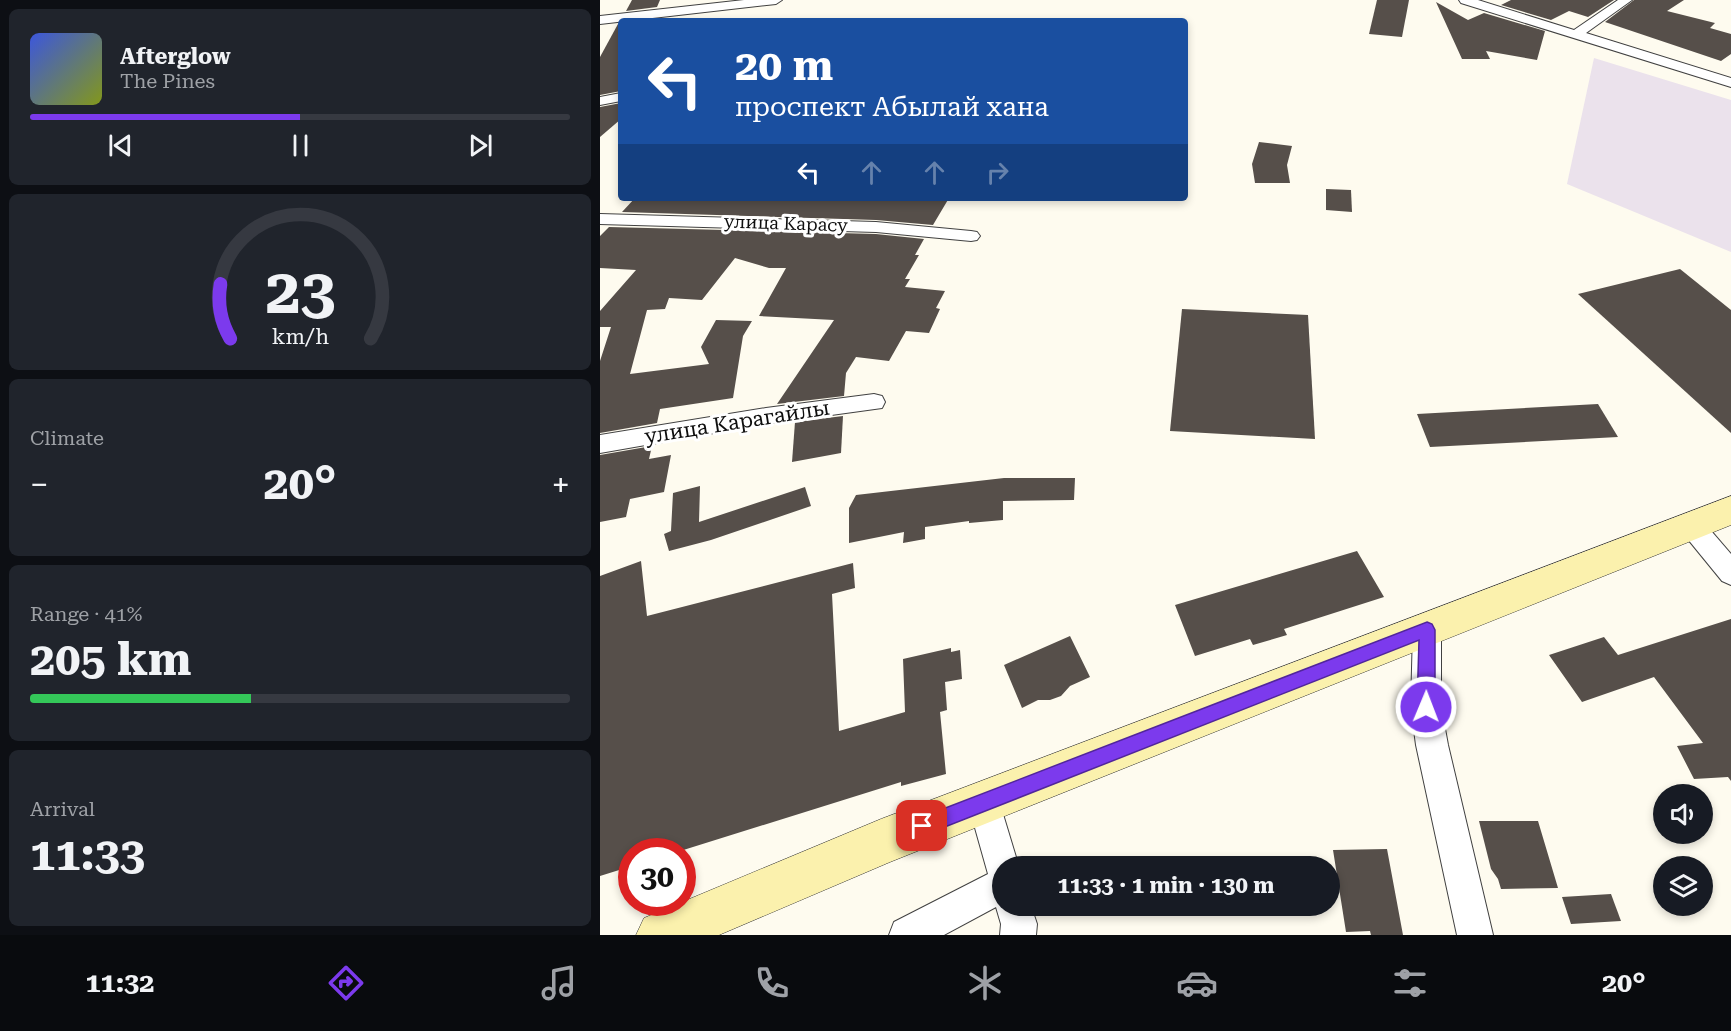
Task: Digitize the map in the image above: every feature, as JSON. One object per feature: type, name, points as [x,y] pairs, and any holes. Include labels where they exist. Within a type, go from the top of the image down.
[{"type":"main road","points":[[661,935],[881,843],[1731,510]]},
{"type":"street","points":[[600,20],[776,0]]},
{"type":"street","points":[[1465,0],[1731,83]]},
{"type":"street","points":[[1575,35],[1626,0]]},
{"type":"street","points":[[600,101],[618,98]]},
{"type":"street","name":"улица Карасу","points":[[600,219],[876,227],[971,236]]},
{"type":"street","name":"улица Карагайлы","points":[[600,444],[766,416],[874,402]]},
{"type":"street","points":[[1691,525],[1731,573]]},
{"type":"street","points":[[1427,630],[1426,707],[1430,735],[1474,935]]},
{"type":"street","points":[[984,803],[999,856]]},
{"type":"street","points":[[907,935],[992,890]]},
{"type":"street","points":[[1016,916],[1018,935]]},
{"type":"shaded area","points":[[1594,58],[1731,100],[1731,252],[1567,184]]},
{"type":"building","points":[[632,0],[660,0],[657,7],[626,11]]},
{"type":"building","points":[[1377,0],[1409,0],[1402,37],[1369,34]]},
{"type":"building","points":[[1511,0],[1614,0],[1588,17],[1569,11],[1551,20],[1501,5]]},
{"type":"building","points":[[1634,0],[1684,0],[1667,11],[1715,23],[1710,28],[1731,34],[1731,54],[1721,61],[1605,22]]},
{"type":"building","points":[[1436,2],[1468,20],[1484,13],[1545,31],[1537,60],[1486,51],[1490,59],[1462,59]]},
{"type":"building","points":[[618,24],[618,92],[600,95],[600,57]]},
{"type":"building","points":[[618,104],[618,122],[600,137],[600,107]]},
{"type":"building","points":[[1259,142],[1292,146],[1287,165],[1290,183],[1255,183],[1252,164]]},
{"type":"building","points":[[1326,189],[1351,190],[1352,212],[1326,210]]},
{"type":"building","points":[[632,201],[947,201],[933,225],[876,220],[622,212]]},
{"type":"building","points":[[609,227],[876,234],[924,239],[915,255],[919,255],[905,279],[910,279],[905,287],[945,291],[936,308],[940,309],[929,333],[906,331],[889,361],[856,357],[846,373],[844,396],[777,404],[834,320],[759,316],[786,268],[769,268],[735,258],[702,300],[669,298],[665,309],[647,310],[630,374],[709,364],[701,347],[716,320],[752,321],[743,336],[733,398],[660,409],[657,423],[600,433],[600,361],[611,327],[600,327],[600,311],[636,270],[600,268],[600,236]]},
{"type":"building","points":[[1680,269],[1731,310],[1731,433],[1578,294]]},
{"type":"building","points":[[1182,309],[1308,315],[1315,439],[1170,431]]},
{"type":"building","points":[[1598,404],[1618,437],[1430,447],[1417,414]]},
{"type":"building","points":[[843,416],[841,453],[792,462],[795,422]]},
{"type":"building","points":[[652,446],[649,459],[671,455],[664,492],[630,499],[626,517],[600,522],[600,455]]},
{"type":"building","points":[[1004,478],[1075,478],[1074,500],[1003,501],[1003,520],[969,523],[969,521],[925,527],[925,539],[903,543],[904,532],[849,543],[849,508],[856,495]]},
{"type":"building","points":[[700,486],[699,522],[805,487],[811,506],[711,540],[669,551],[664,534],[671,531],[673,493]]},
{"type":"building","points":[[1357,551],[1384,597],[1284,629],[1287,635],[1253,645],[1250,639],[1195,656],[1175,605]]},
{"type":"building","points":[[641,561],[647,616],[853,563],[855,588],[832,594],[839,731],[905,712],[903,659],[951,648],[951,652],[960,650],[962,679],[945,682],[947,710],[940,712],[946,774],[901,786],[901,782],[696,846],[696,838],[618,838],[618,870],[600,876],[600,576]]},
{"type":"building","points":[[1731,619],[1731,781],[1728,777],[1694,779],[1677,746],[1703,743],[1654,677],[1582,702],[1549,655],[1604,637],[1618,655]]},
{"type":"building","points":[[1070,636],[1090,677],[1070,686],[1061,696],[1050,700],[1038,700],[1022,708],[1004,665]]},
{"type":"building","points":[[1479,821],[1538,821],[1558,888],[1501,889],[1491,869]]},
{"type":"building","points":[[1387,849],[1403,935],[1371,935],[1370,931],[1346,932],[1340,894],[1340,856],[1334,856],[1333,850]]},
{"type":"building","points":[[1611,894],[1621,921],[1571,924],[1562,897]]},
{"type":"route","points":[[922,826],[1427,630],[1426,707]]}]
